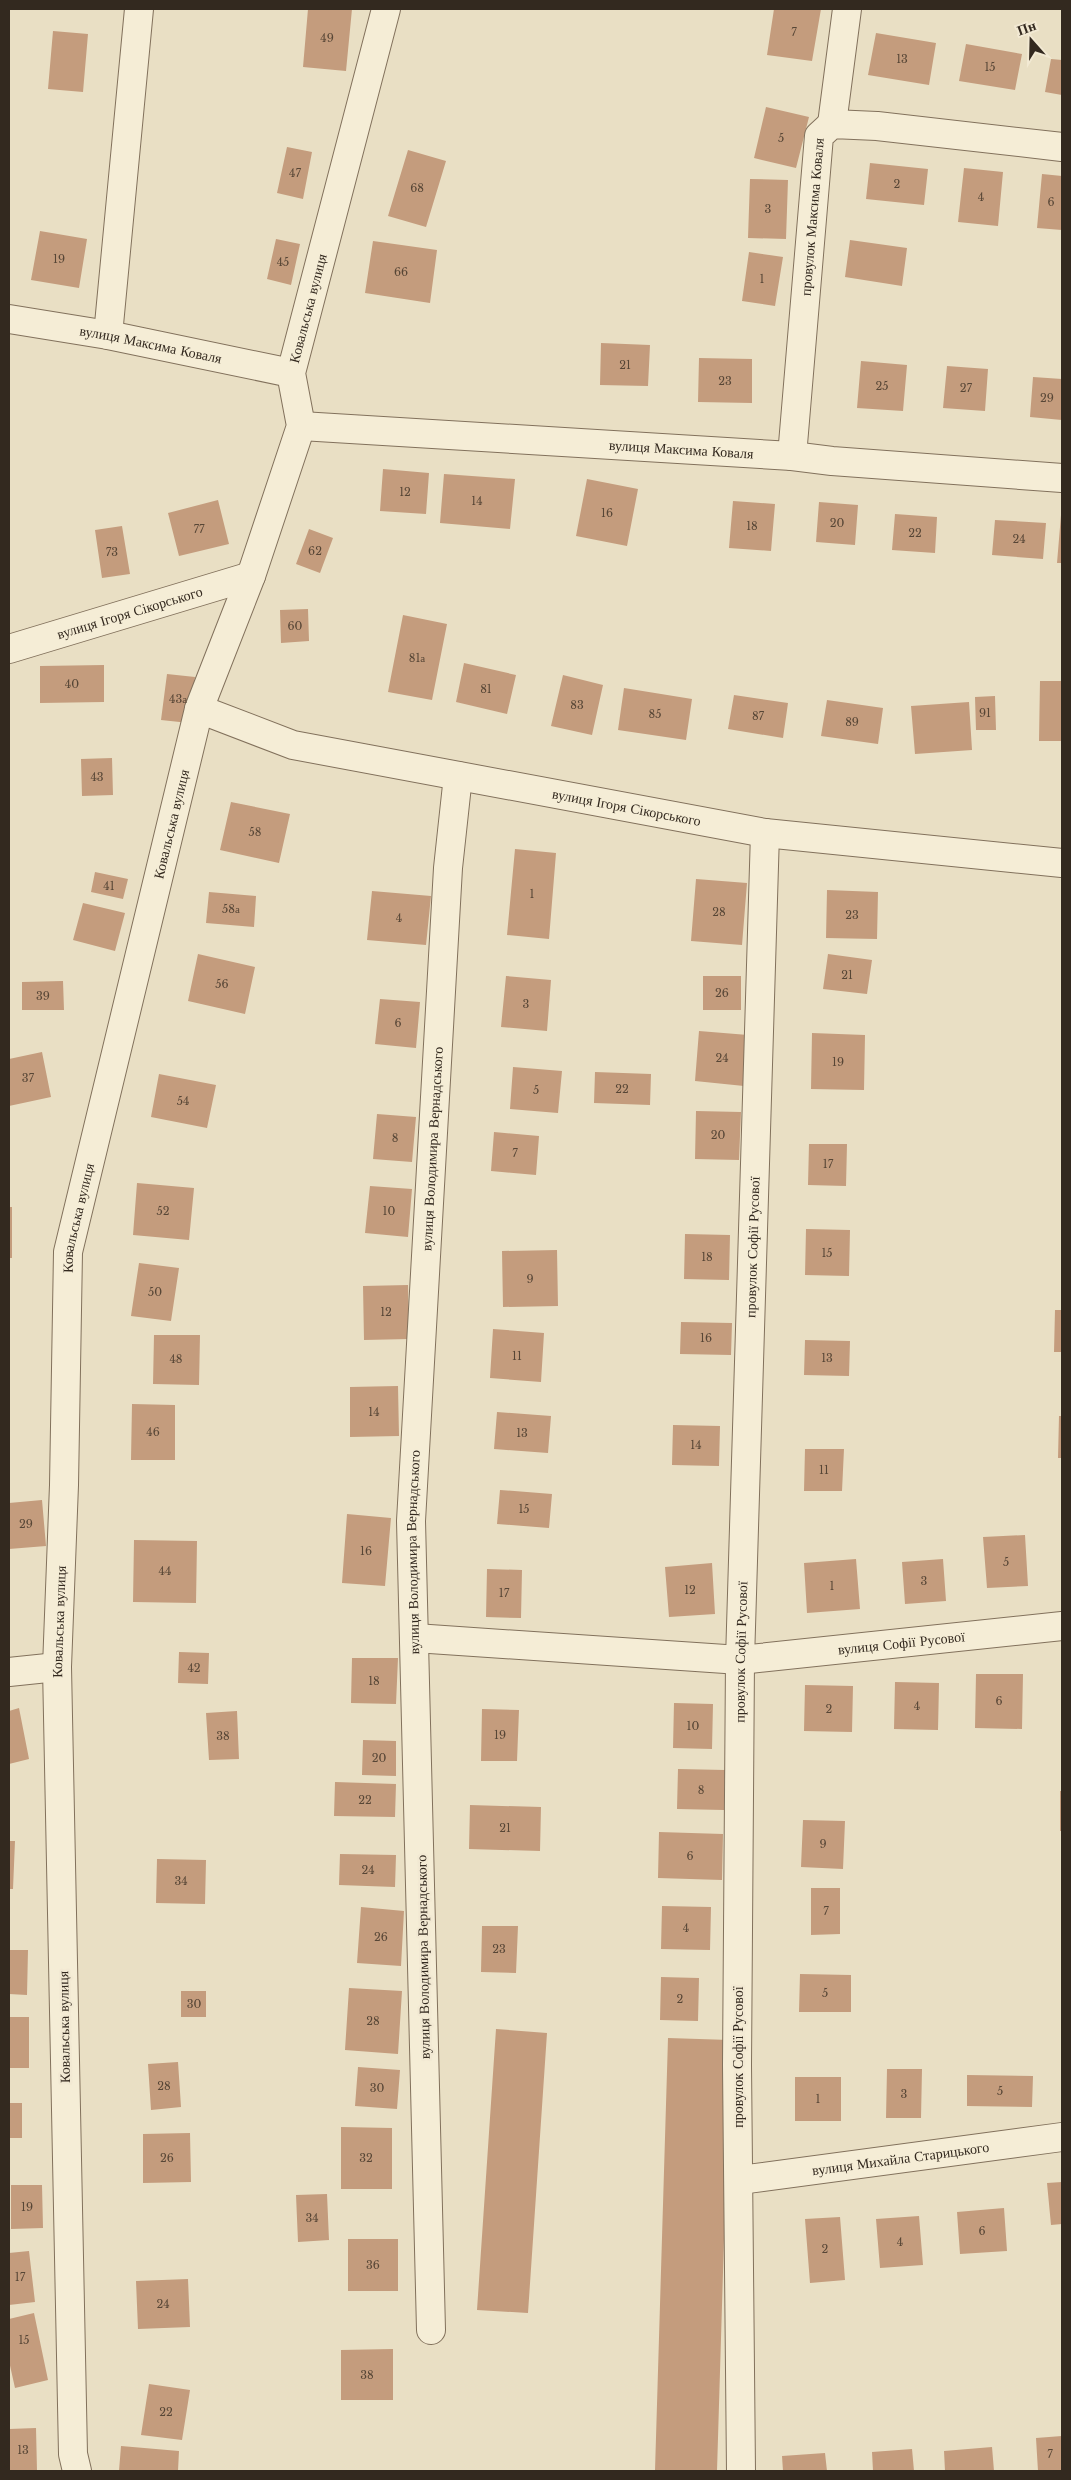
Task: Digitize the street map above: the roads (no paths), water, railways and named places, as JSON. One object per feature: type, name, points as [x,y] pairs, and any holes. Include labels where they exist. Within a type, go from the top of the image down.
[{"type":"street","points":[[108,336],[138,9]]},
{"type":"street","name":"Ковальська вулиця","points":[[77,2471],[73,2444],[57,1667],[64,1475],[68,1252],[198,709],[251,576],[301,426],[291,372],[386,9]]},
{"type":"street","points":[[832,124],[847,9]]},
{"type":"street","name":"провулок Максима Коваля","points":[[792,456],[819,136],[832,124],[877,126],[1062,147]]},
{"type":"street","name":"вулиця Максима Коваля","points":[[9,319],[108,336],[291,372]]},
{"type":"street","name":"вулиця Максима Коваля","points":[[301,426],[792,456],[832,461],[1062,478]]},
{"type":"street","name":"вулиця Ігоря Сікорського","points":[[9,649],[251,576]]},
{"type":"street","name":"вулиця Ігоря Сікорського","points":[[198,709],[293,745],[765,833],[1062,863]]},
{"type":"street","name":"вулиця Володимира Вернадського","points":[[431,2330],[411,1522],[448,868],[458,776]]},
{"type":"street","name":"провулок Софії Русової","points":[[741,2471],[740,2180],[737,2065],[740,1660],[765,833]]},
{"type":"street","name":"вулиця Софії Русової","points":[[415,1638],[740,1660],[1062,1626]]},
{"type":"street","points":[[9,1672],[57,1667]]},
{"type":"street","name":"вулиця Михайла Старицького","points":[[740,2180],[1062,2137]]}]
